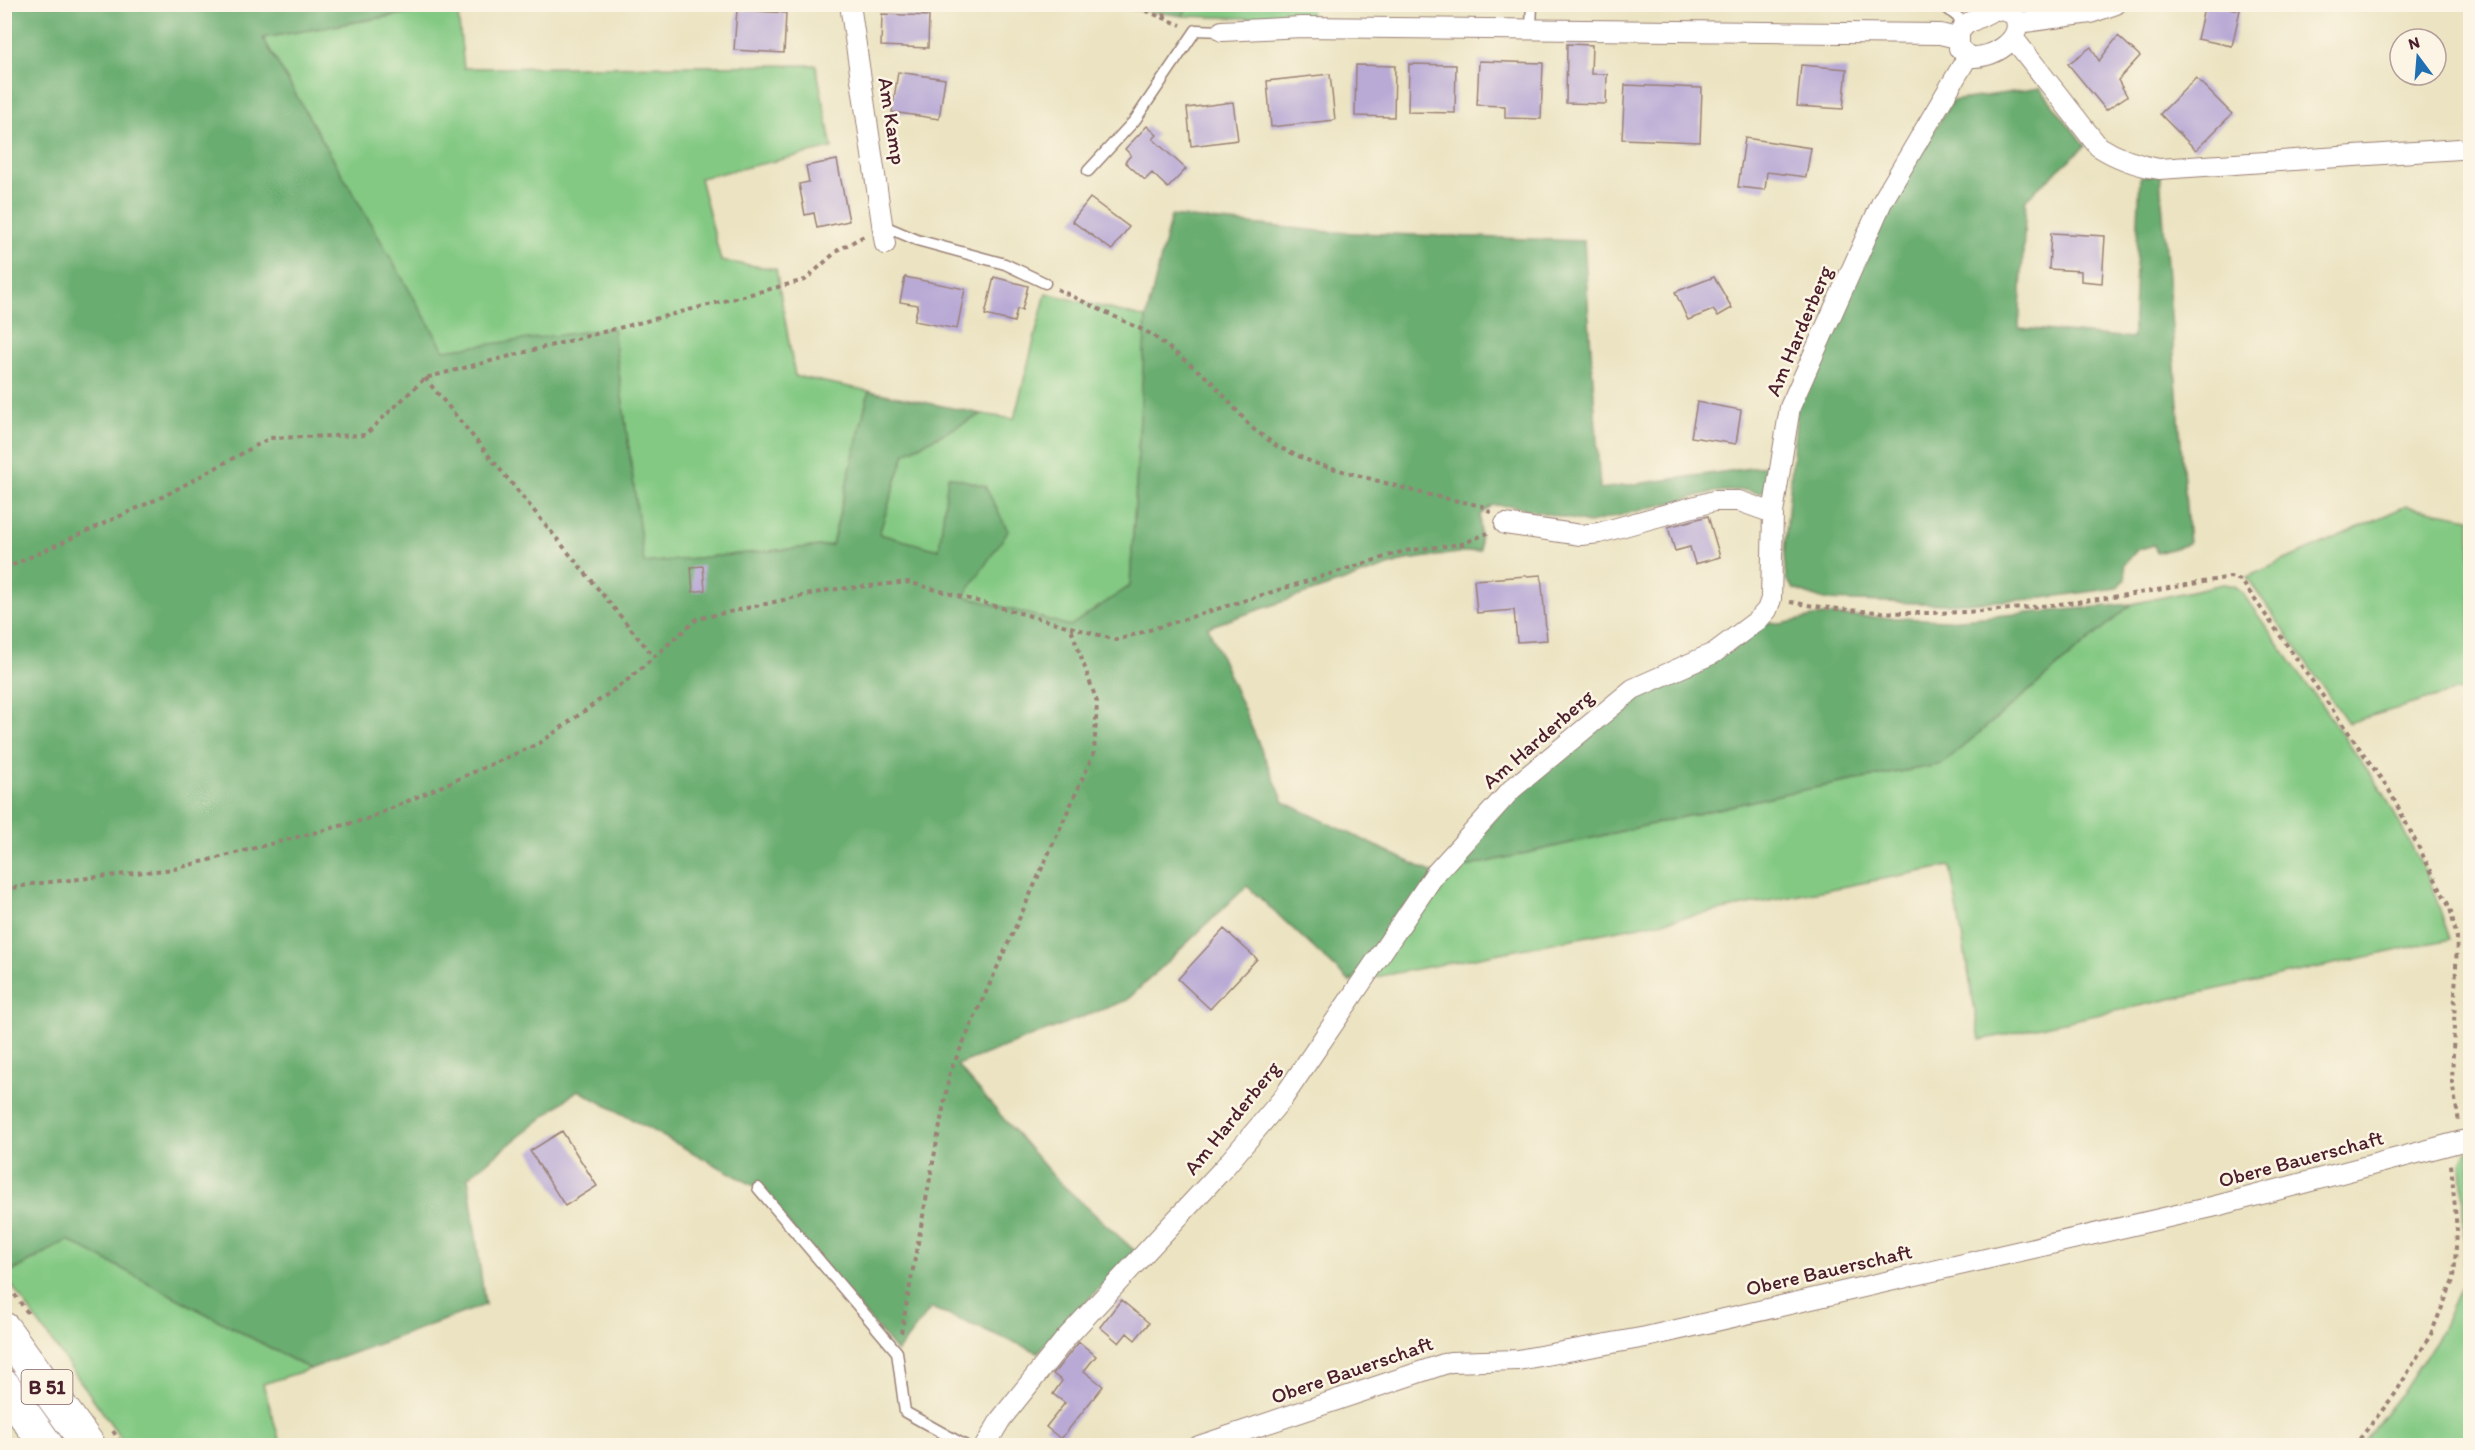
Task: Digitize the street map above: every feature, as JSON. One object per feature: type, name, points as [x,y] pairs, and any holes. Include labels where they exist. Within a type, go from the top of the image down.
[{"type":"highway","name":"B 51","points":[[4,1329],[89,1446]]},
{"type":"highway","name":"B 51","points":[[4,1386],[47,1446]]},
{"type":"street","name":"Am Kamp","points":[[850,4],[885,235]]},
{"type":"street","points":[[1962,31],[1959,48],[1968,56],[1985,55],[2016,31],[2090,13],[2116,4]]},
{"type":"street","points":[[1222,31],[1302,27],[1531,27],[1940,34],[1962,31],[1990,10],[2002,6],[2012,13],[2016,31],[2098,146],[2116,158],[2138,166],[2159,169],[2460,149]]},
{"type":"street","name":"Am Harderberg","points":[[985,1446],[1000,1419],[1066,1338],[1224,1168],[1283,1098],[1436,874],[1512,789],[1633,689],[1714,653],[1758,620],[1767,610],[1771,599],[1773,513],[1790,407],[1882,202],[1968,56]]},
{"type":"street","points":[[1505,524],[1581,535],[1599,533],[1714,501],[1728,500],[1773,513]]},
{"type":"street","name":"Obere Bauerschaft","points":[[1199,1446],[1450,1362],[1518,1360],[1646,1337],[2216,1206],[2461,1142]]},
{"type":"lane","points":[[1531,27],[1532,4]]},
{"type":"lane","points":[[1942,4],[1962,31]]},
{"type":"lane","points":[[1088,171],[1135,120],[1196,30],[1222,31]]},
{"type":"lane","points":[[885,235],[917,240],[1005,264],[1046,283]]},
{"type":"lane","points":[[758,1188],[897,1352],[905,1412],[966,1446]]},
{"type":"path","points":[[1129,4],[1196,30]]},
{"type":"path","points":[[1162,4],[1166,20]]},
{"type":"path","points":[[4,569],[166,495],[270,438],[364,435],[425,378],[805,280],[838,250],[885,235]]},
{"type":"path","points":[[4,890],[32,884],[174,869],[367,819],[540,743],[630,678],[697,619],[829,590],[908,582],[1117,640],[1404,551],[1462,544],[1505,524],[1482,506],[1425,494],[1314,463],[1278,447],[1252,428],[1210,380],[1151,334],[1046,283]]},
{"type":"path","points":[[425,378],[654,657]]},
{"type":"path","points":[[1771,599],[1823,608],[1947,613],[2121,598],[2230,577],[2241,580],[2389,790],[2450,908],[2457,938],[2452,1082],[2461,1142],[2457,1231],[2454,1278],[2431,1334],[2395,1394],[2355,1446]]},
{"type":"path","points":[[897,1352],[950,1072],[1094,753],[1097,702],[1070,626]]},
{"type":"green space","points":[[1188,4],[1183,16],[1099,5]]},
{"type":"green space","points":[[1310,4],[1312,20],[1183,16],[1188,5]]},
{"type":"green space","points":[[4,5],[452,5],[263,38],[444,350],[613,328],[644,563],[832,545],[869,391],[982,414],[905,453],[879,534],[939,550],[948,476],[985,486],[1008,531],[964,596],[1070,626],[1130,586],[1146,318],[1171,216],[1330,232],[1584,241],[1600,489],[1773,465],[1769,489],[1759,493],[1744,490],[1714,492],[1589,523],[1512,506],[1493,505],[1480,515],[1480,550],[1406,560],[1208,627],[1284,802],[1435,874],[1512,789],[1633,689],[1740,632],[1770,622],[1781,624],[1822,615],[1948,620],[2132,604],[1942,764],[1787,793],[1436,874],[1350,982],[1247,886],[1127,1000],[957,1065],[1056,1179],[1135,1251],[1038,1352],[931,1308],[897,1352],[758,1188],[578,1090],[468,1177],[485,1305],[310,1369],[68,1240],[5,1275]]},
{"type":"green space","points":[[457,5],[464,68],[816,65],[832,148],[700,178],[721,261],[776,269],[795,376],[869,391],[832,545],[644,563],[613,328],[444,351],[263,38]]},
{"type":"green space","points":[[2040,88],[2085,146],[2026,199],[2019,328],[2133,338],[2140,176],[2160,176],[2189,544],[2157,553],[2154,545],[2137,550],[2124,565],[2126,579],[2117,588],[2035,599],[1946,604],[1824,600],[1794,589],[1786,579],[1784,556],[1797,408],[1889,204],[1952,101]]},
{"type":"green space","points":[[1046,293],[1146,318],[1130,586],[1070,626],[963,596],[949,476],[940,551],[879,534],[905,453],[982,414],[1014,419]]},
{"type":"green space","points":[[2406,506],[2470,518],[2470,687],[2348,723],[2247,577]]},
{"type":"green space","points":[[2223,584],[2235,586],[2243,594],[2383,792],[2430,881],[2450,939],[1980,1040],[1950,866],[1350,982],[1435,874],[1787,793],[1942,764],[2132,604]]},
{"type":"green space","points":[[2470,1150],[2470,1445],[2361,1445],[2404,1389],[2438,1337],[2463,1281],[2464,1231],[2461,1162],[2466,1152]]},
{"type":"green space","points":[[68,1240],[310,1369],[263,1384],[281,1445],[126,1445],[5,1276]]},
{"type":"building","points":[[1849,4],[1864,4],[1860,11]]},
{"type":"building","points":[[2205,4],[2240,10],[2232,46],[2197,39]]},
{"type":"building","points":[[737,10],[786,13],[784,53],[734,50]]},
{"type":"building","points":[[882,14],[929,16],[928,48],[881,46]]},
{"type":"building","points":[[2118,36],[2140,56],[2118,80],[2127,96],[2106,110],[2068,64],[2091,47],[2099,61]]},
{"type":"building","points":[[1567,44],[1592,45],[1591,74],[1607,74],[1606,104],[1566,103]]},
{"type":"building","points":[[1479,61],[1543,63],[1541,119],[1505,118],[1505,106],[1477,105]]},
{"type":"building","points":[[1409,64],[1456,65],[1455,113],[1408,112]]},
{"type":"building","points":[[1356,65],[1395,66],[1394,117],[1355,116]]},
{"type":"building","points":[[1801,65],[1847,69],[1843,109],[1797,106]]},
{"type":"building","points":[[898,72],[945,79],[939,119],[892,112]]},
{"type":"building","points":[[1330,74],[1335,120],[1271,127],[1267,81]]},
{"type":"building","points":[[2196,78],[2232,114],[2196,150],[2160,114]]},
{"type":"building","points":[[1625,85],[1702,88],[1700,142],[1622,139]]},
{"type":"building","points":[[1233,102],[1238,140],[1191,146],[1187,108]]},
{"type":"building","points":[[1147,126],[1157,135],[1153,139],[1186,169],[1168,188],[1152,173],[1145,180],[1125,162],[1131,155],[1125,149]]},
{"type":"building","points":[[1745,138],[1811,148],[1806,177],[1767,172],[1765,190],[1738,187]]},
{"type":"building","points":[[837,160],[849,221],[817,228],[814,213],[805,215],[799,184],[809,182],[806,166]]},
{"type":"building","points":[[1090,198],[1129,227],[1112,250],[1072,221]]},
{"type":"building","points":[[2051,233],[2105,236],[2102,283],[2081,281],[2081,271],[2049,269]]},
{"type":"building","points":[[905,277],[965,289],[957,329],[914,321],[918,305],[900,302]]},
{"type":"building","points":[[994,277],[1028,286],[1022,310],[1017,309],[1014,322],[985,315]]},
{"type":"building","points":[[1714,277],[1732,308],[1718,316],[1713,310],[1688,320],[1675,292]]},
{"type":"building","points":[[1697,402],[1741,410],[1736,444],[1691,437]]},
{"type":"building","points":[[1708,516],[1720,557],[1695,564],[1690,547],[1675,551],[1668,527]]},
{"type":"building","points":[[703,566],[705,590],[693,592],[691,567]]},
{"type":"building","points":[[1541,575],[1547,640],[1517,642],[1514,610],[1477,613],[1474,580]]},
{"type":"building","points":[[1224,929],[1257,959],[1210,1009],[1178,979]]},
{"type":"building","points":[[562,1131],[597,1186],[565,1206],[530,1151]]},
{"type":"building","points":[[1121,1300],[1149,1323],[1135,1340],[1127,1333],[1119,1343],[1100,1327]]},
{"type":"building","points":[[1079,1342],[1096,1356],[1084,1371],[1103,1386],[1061,1439],[1046,1427],[1065,1403],[1053,1394],[1062,1381],[1053,1374]]}]
